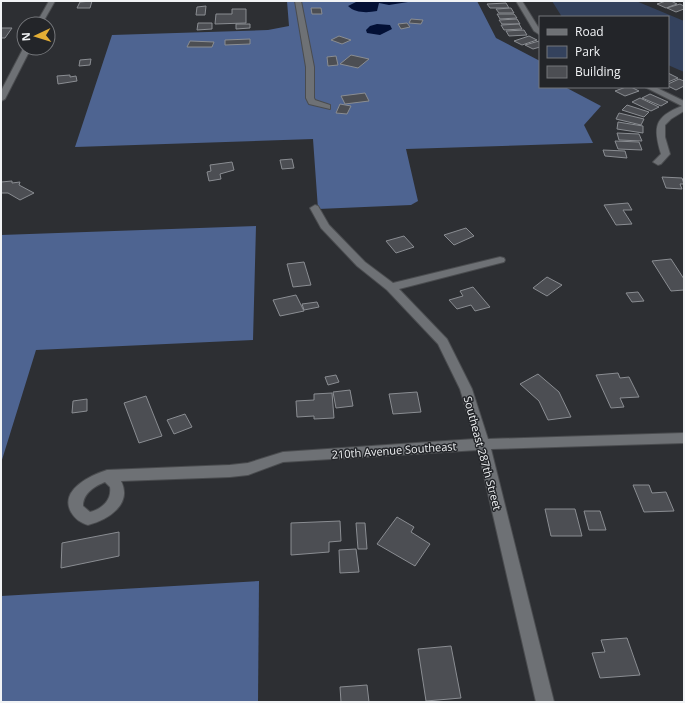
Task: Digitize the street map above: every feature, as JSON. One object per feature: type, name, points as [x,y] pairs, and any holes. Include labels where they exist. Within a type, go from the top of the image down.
[{"type":"street","points":[[44,16],[52,1]]},
{"type":"street","points":[[298,1],[310,67],[310,98],[312,102],[327,107]]},
{"type":"street","points":[[519,1],[536,30],[539,32]]},
{"type":"street","points":[[1,99],[23,56]]},
{"type":"street","points":[[651,88],[684,104]]},
{"type":"street","points":[[658,162],[666,154],[659,128],[661,123],[671,114],[684,108]]},
{"type":"street","name":"Southeast 287th Street","points":[[315,208],[325,226],[360,264],[391,287],[443,342],[466,389],[483,444],[545,702]]},
{"type":"street","points":[[391,287],[500,260]]},
{"type":"street","name":"210th Avenue Southeast","points":[[107,476],[230,472],[248,469],[283,457],[483,444],[684,438]]},
{"type":"green space","points":[[552,1],[636,1],[684,21],[684,72],[669,65],[669,16],[561,16]]},
{"type":"shaded area","points":[[287,1],[477,1],[496,38],[539,60],[539,88],[567,88],[601,106],[584,125],[593,143],[406,149],[418,201],[411,205],[318,209],[313,139],[75,147],[112,35],[268,30],[289,26]]},
{"type":"shaded area","points":[[358,1],[408,2],[389,5],[379,3],[377,11],[369,12],[354,10],[348,6]]},
{"type":"shaded area","points":[[377,24],[390,25],[392,29],[380,35],[367,33],[366,30],[370,26]]},
{"type":"shaded area","points":[[256,226],[253,340],[36,350],[1,463],[1,235]]},
{"type":"shaded area","points":[[259,581],[258,702],[1,702],[1,596]]},
{"type":"building","points":[[92,1],[90,8],[77,8],[80,2]]},
{"type":"building","points":[[671,1],[677,4],[666,8],[657,4]]},
{"type":"building","points":[[506,3],[509,8],[490,8],[487,4]]},
{"type":"building","points":[[680,4],[684,6],[684,9],[676,12],[667,8]]},
{"type":"building","points":[[206,6],[205,15],[196,15],[197,7]]},
{"type":"building","points":[[311,8],[321,8],[322,14],[312,14]]},
{"type":"building","points":[[511,8],[514,13],[499,13],[496,9]]},
{"type":"building","points":[[232,9],[246,9],[246,23],[215,24],[216,14],[232,14]]},
{"type":"building","points":[[497,14],[514,14],[517,18],[500,19]]},
{"type":"building","points":[[411,19],[423,20],[421,24],[409,23]]},
{"type":"building","points":[[517,19],[520,24],[502,24],[499,20]]},
{"type":"building","points":[[198,23],[212,23],[212,29],[197,30]]},
{"type":"building","points":[[407,23],[410,27],[401,29],[398,24]]},
{"type":"building","points":[[236,24],[250,24],[250,28],[236,29]]},
{"type":"building","points":[[519,24],[522,29],[504,30],[501,25]]},
{"type":"building","points":[[1,28],[12,28],[5,38],[1,38]]},
{"type":"building","points":[[524,30],[527,35],[509,36],[506,31]]},
{"type":"building","points":[[339,36],[351,40],[342,44],[331,40]]},
{"type":"building","points":[[529,36],[537,40],[522,45],[514,41]]},
{"type":"building","points":[[250,39],[250,44],[225,45],[225,40]]},
{"type":"building","points":[[190,41],[214,42],[212,47],[187,47]]},
{"type":"building","points":[[539,41],[539,47],[533,49],[525,45]]},
{"type":"building","points":[[351,55],[369,59],[358,68],[340,64]]},
{"type":"building","points":[[336,56],[338,65],[328,66],[327,57]]},
{"type":"building","points":[[91,59],[90,65],[79,66],[80,60]]},
{"type":"building","points":[[669,74],[678,78],[669,82]]},
{"type":"building","points":[[70,75],[70,77],[76,76],[77,81],[58,84],[57,76]]},
{"type":"building","points":[[679,79],[684,81],[684,86],[676,90],[669,86],[669,84]]},
{"type":"building","points":[[623,88],[633,88],[639,91],[625,96],[615,91]]},
{"type":"building","points":[[365,93],[369,101],[345,104],[341,96]]},
{"type":"building","points":[[650,94],[668,102],[661,106],[642,98]]},
{"type":"building","points":[[640,98],[659,107],[651,111],[632,102]]},
{"type":"building","points":[[340,104],[351,106],[347,114],[336,113]]},
{"type":"building","points":[[627,105],[649,112],[644,117],[622,110]]},
{"type":"building","points":[[619,113],[644,119],[641,125],[616,119]]},
{"type":"building","points":[[618,122],[643,126],[643,133],[617,129]]},
{"type":"building","points":[[617,133],[639,134],[642,141],[619,140]]},
{"type":"building","points":[[615,141],[639,142],[642,150],[618,149]]},
{"type":"building","points":[[603,150],[625,151],[627,158],[605,156]]},
{"type":"building","points":[[292,159],[294,168],[282,169],[280,160]]},
{"type":"building","points":[[232,162],[234,170],[220,174],[221,179],[209,181],[207,172],[211,171],[210,165]]},
{"type":"building","points":[[662,177],[682,178],[684,184],[680,184],[682,189],[666,188]]},
{"type":"building","points":[[12,181],[12,183],[20,182],[19,185],[34,193],[20,200],[8,193],[1,193],[1,182]]},
{"type":"building","points":[[628,203],[632,210],[623,210],[632,224],[616,225],[604,205]]},
{"type":"building","points":[[466,228],[474,236],[454,245],[444,235]]},
{"type":"building","points":[[404,236],[414,247],[396,253],[386,241]]},
{"type":"building","points":[[671,259],[684,279],[684,290],[671,291],[652,261]]},
{"type":"building","points":[[304,262],[311,285],[293,287],[287,264]]},
{"type":"building","points":[[547,277],[562,285],[547,296],[533,288]]},
{"type":"building","points":[[473,287],[490,307],[475,311],[471,305],[457,309],[449,300],[463,296],[460,291]]},
{"type":"building","points":[[638,292],[644,301],[632,302],[626,293]]},
{"type":"building","points":[[296,295],[304,311],[280,316],[273,300]]},
{"type":"building","points":[[317,302],[319,307],[304,310],[302,304]]},
{"type":"building","points":[[618,373],[620,378],[629,377],[639,397],[620,398],[624,407],[611,408],[596,375]]},
{"type":"building","points":[[538,374],[559,392],[571,417],[548,420],[539,401],[520,384]]},
{"type":"building","points":[[336,375],[339,382],[328,385],[325,377]]},
{"type":"building","points":[[350,390],[353,406],[336,408],[333,392]]},
{"type":"building","points":[[417,392],[421,412],[393,414],[389,394]]},
{"type":"building","points":[[332,393],[334,418],[314,419],[314,416],[297,417],[296,401],[314,400],[314,394]]},
{"type":"building","points":[[146,396],[162,436],[139,443],[124,403]]},
{"type":"building","points":[[87,399],[87,411],[72,413],[73,401]]},
{"type":"building","points":[[185,414],[192,427],[174,434],[167,420]]},
{"type":"building","points":[[633,485],[649,485],[652,493],[666,492],[674,511],[644,512]]},
{"type":"building","points":[[545,509],[575,509],[582,536],[551,536]]},
{"type":"building","points":[[584,511],[600,511],[606,530],[589,530]]},
{"type":"building","points":[[397,517],[414,527],[411,532],[430,544],[415,566],[377,544]]},
{"type":"building","points":[[340,521],[341,541],[329,542],[329,552],[291,555],[291,523]]},
{"type":"building","points":[[356,523],[365,523],[367,549],[358,549]]},
{"type":"building","points":[[119,532],[119,556],[61,568],[62,543]]},
{"type":"building","points":[[356,549],[359,572],[340,573],[339,550]]},
{"type":"building","points":[[627,638],[640,675],[600,678],[592,653],[605,652],[601,640]]},
{"type":"building","points":[[451,646],[461,698],[426,701],[418,649]]},
{"type":"building","points":[[367,685],[369,702],[341,702],[340,687]]}]
